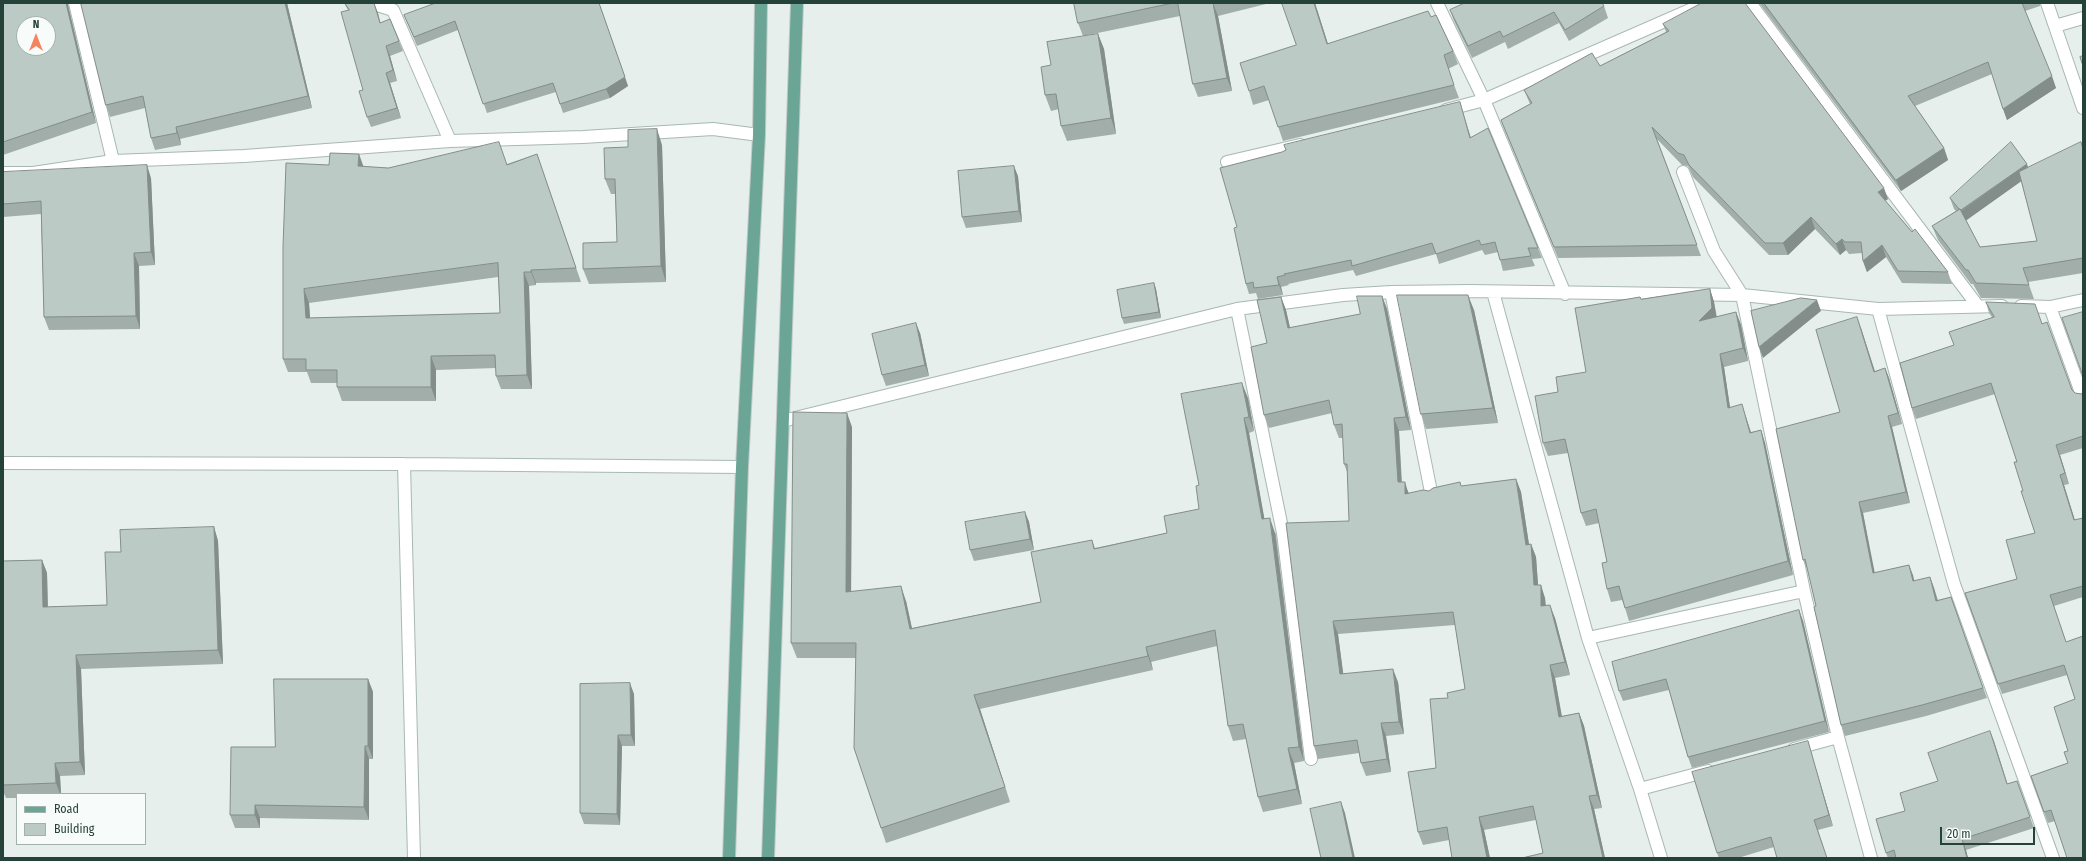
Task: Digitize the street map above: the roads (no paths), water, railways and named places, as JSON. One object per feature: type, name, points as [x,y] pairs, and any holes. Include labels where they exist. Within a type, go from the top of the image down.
[{"type":"main road","points":[[729,858],[742,467],[759,135],[761,3]]},
{"type":"main road","points":[[768,858],[794,136],[797,3]]},
{"type":"street","points":[[75,3],[113,161]]},
{"type":"street","points":[[371,3],[393,10],[450,141]]},
{"type":"street","points":[[1437,3],[1484,100],[1565,294]]},
{"type":"street","points":[[1431,113],[1484,100],[1706,3]]},
{"type":"street","points":[[1750,3],[1977,306]]},
{"type":"street","points":[[2047,3],[2083,108]]},
{"type":"street","points":[[2055,26],[2083,18]]},
{"type":"street","points":[[3,173],[33,173],[113,161],[244,156],[450,141],[583,137],[714,130],[759,135]]},
{"type":"street","points":[[1227,162],[1310,142]]},
{"type":"street","points":[[1683,172],[1714,251],[1742,296],[1804,591],[1838,737],[1871,858]]},
{"type":"street","points":[[783,421],[1237,309],[1343,296],[1391,292],[1742,296],[1878,309],[1977,306],[2050,307],[2083,300]]},
{"type":"street","points":[[1391,292],[1432,497]]},
{"type":"street","points":[[1493,292],[1588,638],[1640,789],[1660,858]]},
{"type":"street","points":[[2050,307],[2083,398]]},
{"type":"street","points":[[1237,309],[1283,533],[1311,759]]},
{"type":"street","points":[[1878,309],[1954,584],[2053,858]]},
{"type":"street","points":[[3,463],[742,467]]},
{"type":"street","points":[[404,464],[414,858]]},
{"type":"street","points":[[1588,638],[1804,591]]},
{"type":"street","points":[[1784,751],[1838,737]]},
{"type":"street","points":[[1640,789],[1716,769]]}]
